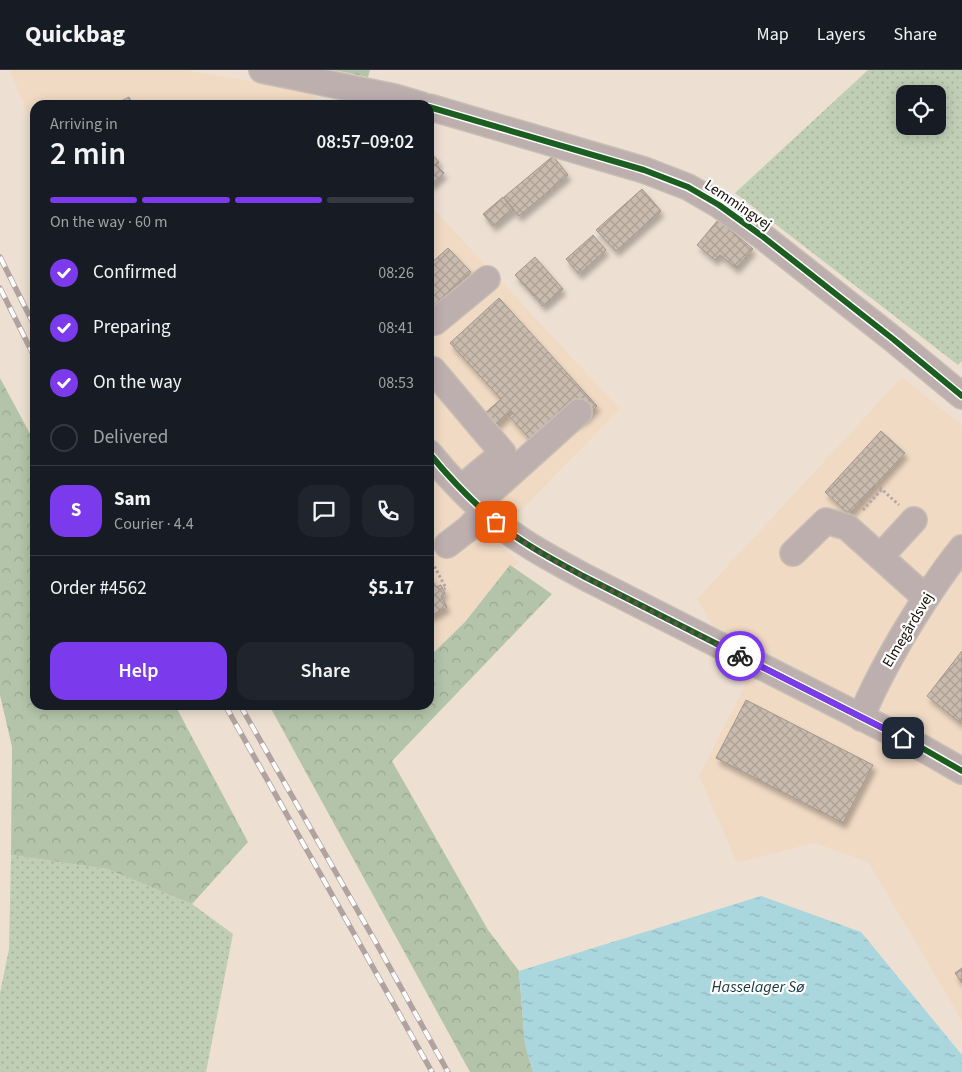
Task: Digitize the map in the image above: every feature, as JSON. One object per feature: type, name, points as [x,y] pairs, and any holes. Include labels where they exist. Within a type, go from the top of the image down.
[{"type":"street","points":[[262,70],[404,100]]},
{"type":"street","name":"Lemmingvej","points":[[434,108],[644,170],[688,187],[720,205],[762,236],[962,396]]},
{"type":"street","points":[[434,322],[486,279]]},
{"type":"street","points":[[434,371],[503,453],[474,502],[469,528],[438,551]]},
{"type":"street","points":[[474,502],[579,412]]},
{"type":"street","points":[[434,458],[474,502],[509,532],[538,551],[583,576],[962,770]]},
{"type":"street","points":[[880,557],[914,520]]},
{"type":"street","points":[[793,553],[826,521],[847,528],[926,598]]},
{"type":"street","name":"Elmegårdsvej","points":[[861,718],[890,658],[926,598],[959,558]]},
{"type":"path","points":[[876,484],[914,520]]},
{"type":"path","points":[[847,528],[882,489]]},
{"type":"path","points":[[438,551],[446,588],[444,589]]},
{"type":"shaded area","points":[[184,70],[309,91],[319,100],[30,100],[30,121],[10,71]]},
{"type":"shaded area","points":[[434,209],[620,409],[493,539],[519,562],[465,622],[434,652]]},
{"type":"shaded area","points":[[902,377],[962,425],[962,1021],[868,862],[814,843],[737,863],[699,776],[746,683],[697,599]]},
{"type":"green space","points":[[334,70],[370,70],[368,77]]},
{"type":"green space","points":[[868,70],[962,70],[962,361],[958,365],[735,193]]},
{"type":"green space","points":[[0,378],[30,434],[30,710],[178,710],[248,842],[192,904],[107,869],[11,855],[12,747],[0,695]]},
{"type":"green space","points":[[510,565],[552,594],[392,761],[488,930],[519,971],[525,1044],[533,1072],[470,1072],[272,710],[434,710],[434,652],[465,622]]},
{"type":"green space","points":[[11,855],[107,869],[192,904],[233,934],[206,1072],[0,1072],[0,993],[9,949]]},
{"type":"water","name":"Hasselager Sø","points":[[761,896],[861,932],[962,1055],[962,1072],[533,1072],[525,1044],[519,971]]},
{"type":"building","points":[[434,156],[439,162],[436,165],[444,173],[434,182]]},
{"type":"building","points":[[553,156],[568,175],[519,216],[504,197]]},
{"type":"building","points":[[642,189],[661,211],[616,251],[596,230]]},
{"type":"building","points":[[503,197],[513,210],[493,226],[483,214]]},
{"type":"building","points":[[718,220],[753,249],[736,268],[720,255],[715,260],[697,245]]},
{"type":"building","points":[[593,235],[606,250],[579,274],[566,259]]},
{"type":"building","points":[[448,248],[471,272],[434,305],[434,261]]},
{"type":"building","points":[[535,257],[563,289],[543,306],[515,275]]},
{"type":"building","points":[[499,298],[597,406],[585,418],[532,441],[509,416],[513,413],[511,411],[495,426],[484,414],[501,399],[450,343]]},
{"type":"building","points":[[881,431],[905,453],[849,514],[825,492]]},
{"type":"building","points":[[434,583],[436,587],[441,585],[445,593],[441,596],[447,607],[434,614]]},
{"type":"building","points":[[962,651],[962,724],[927,696]]},
{"type":"building","points":[[746,700],[873,765],[843,823],[716,758]]},
{"type":"building","points":[[962,968],[962,983],[955,973]]},
{"type":"railway","points":[[0,257],[30,317]]},
{"type":"railway","points":[[0,288],[30,348]]},
{"type":"railway","points":[[228,710],[432,1072]]},
{"type":"railway","points":[[243,710],[448,1072]]},
{"type":"cycle path","points":[[434,108],[644,170],[688,187],[719,205],[762,236],[962,396]]},
{"type":"cycle path","points":[[434,459],[476,504],[517,538],[535,549],[583,576],[922,748],[962,771]]},
{"type":"way so far","points":[[496,522],[538,551],[583,576],[740,656]]},
{"type":"route","points":[[740,656],[903,738]]}]
